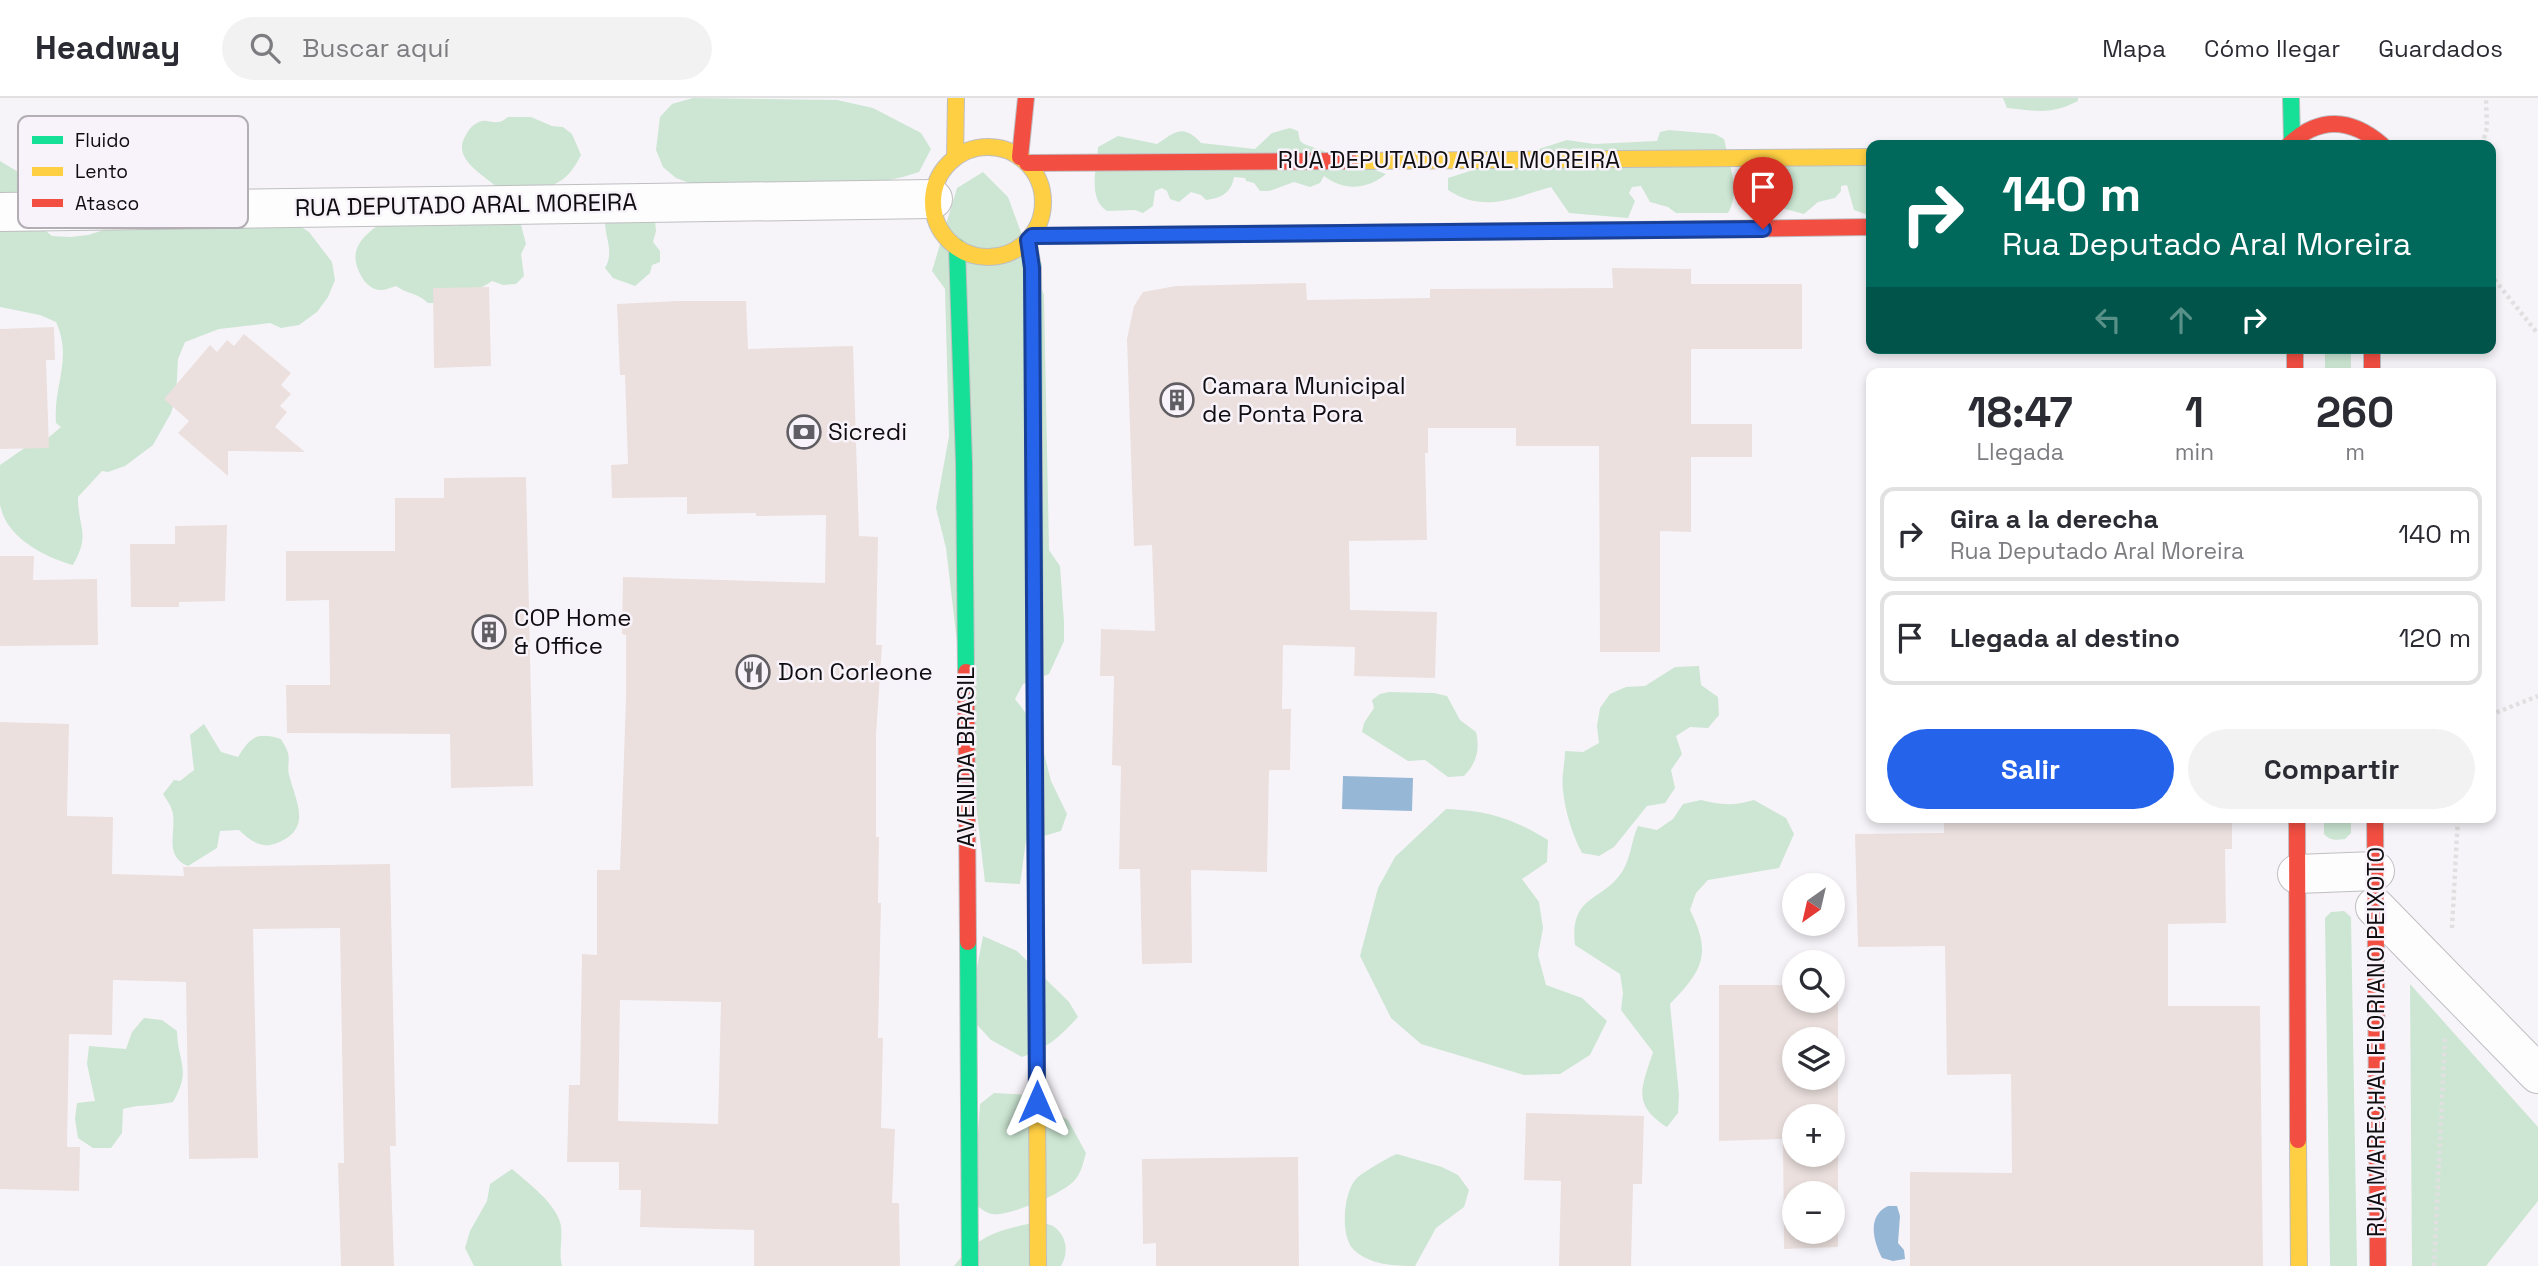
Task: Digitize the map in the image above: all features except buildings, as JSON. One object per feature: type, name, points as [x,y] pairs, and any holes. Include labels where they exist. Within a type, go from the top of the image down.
[{"type":"main road","points":[[955,158],[956,98]]},
{"type":"main road","points":[[1023,160],[1026,98]]},
{"type":"main road","points":[[2290,140],[2291,98]]},
{"type":"main road","points":[[2295,140],[2307,130],[2325,124],[2361,123],[2378,140]]},
{"type":"main road","points":[[992,147],[1023,160],[1038,180],[1043,199],[1041,219],[1030,238],[1010,253],[999,257],[977,256],[957,247],[939,227],[933,209],[939,176],[955,158],[972,150],[992,147]]},
{"type":"main road","name":"RUA DEPUTADO ARAL MOREIRA","points":[[1023,160],[1866,157]]},
{"type":"main road","points":[[1030,238],[1866,228]]},
{"type":"main road","points":[[1030,238],[1038,1266]]},
{"type":"main road","name":"AVENIDA BRASIL","points":[[957,247],[964,463],[970,1266]]},
{"type":"main road","points":[[2297,823],[2299,1266]]},
{"type":"main road","name":"RUA MARECHAL FLORIANO PEIXOTO","points":[[2375,823],[2378,1266]]},
{"type":"street","name":"RUA DEPUTADO ARAL MOREIRA","points":[[248,209],[933,200]]},
{"type":"street","name":"RUA DEPUTADO ARAL MOREIRA","points":[[0,212],[18,212]]},
{"type":"street","points":[[2297,874],[2375,889],[2538,1074]]},
{"type":"path","points":[[2483,140],[2487,128],[2486,98]]},
{"type":"path","points":[[2496,282],[2538,334]]},
{"type":"path","points":[[2496,713],[2538,696]]},
{"type":"green space","points":[[693,98],[837,100],[873,108],[921,133],[931,149],[919,172],[832,192],[708,190],[676,178],[663,167],[656,150],[660,117],[672,104]]},
{"type":"green space","points":[[2003,98],[2078,98],[2078,101],[2060,108],[2035,111],[2007,108]]},
{"type":"green space","points":[[508,117],[531,117],[552,126],[563,127],[572,134],[581,155],[566,177],[557,183],[537,189],[499,189],[471,166],[462,152],[462,144],[469,130],[480,122],[499,122]]},
{"type":"green space","points":[[1290,128],[1298,131],[1300,141],[1304,144],[1386,174],[1363,186],[1339,184],[1324,176],[1320,183],[1310,187],[1294,182],[1269,191],[1260,191],[1254,183],[1246,181],[1245,178],[1234,177],[1228,191],[1217,198],[1206,200],[1191,192],[1179,202],[1170,199],[1167,191],[1162,188],[1155,191],[1153,206],[1143,213],[1135,210],[1107,211],[1097,198],[1095,182],[1098,147],[1118,136],[1157,144],[1174,133],[1184,131],[1201,143],[1255,149],[1272,133]]},
{"type":"green space","points":[[1669,130],[1715,134],[1724,139],[1734,186],[1734,196],[1728,213],[1676,213],[1668,207],[1650,202],[1641,186],[1632,187],[1629,193],[1635,201],[1628,218],[1569,213],[1551,187],[1512,199],[1487,202],[1461,197],[1448,190],[1448,178],[1567,140],[1594,144],[1657,141],[1660,132]]},
{"type":"green space","points":[[1866,156],[1866,214],[1854,210],[1847,185],[1841,186],[1841,191],[1835,198],[1818,202],[1804,214],[1770,205],[1762,169]]},
{"type":"green space","points":[[0,161],[18,172],[18,228],[42,228],[52,236],[70,237],[110,228],[248,228],[248,210],[275,210],[309,232],[332,262],[335,280],[328,297],[317,312],[299,325],[281,328],[270,323],[219,329],[185,342],[178,359],[176,396],[171,413],[153,445],[125,466],[108,472],[102,471],[78,497],[82,538],[73,565],[50,557],[28,544],[9,526],[3,516],[0,504],[0,465],[26,447],[43,442],[61,427],[56,423],[56,409],[63,348],[56,322],[40,315],[0,307]]},
{"type":"green space","points":[[983,172],[1008,197],[1044,295],[1049,550],[1060,566],[1064,622],[1064,641],[1049,674],[1023,684],[1015,699],[1038,729],[1051,781],[1067,814],[1061,831],[1026,841],[1020,884],[985,882],[946,548],[936,508],[949,436],[945,289],[932,271],[957,188]]},
{"type":"green space","points":[[605,218],[655,220],[653,242],[660,251],[660,262],[652,265],[650,273],[635,286],[613,278],[605,268],[609,250]]},
{"type":"green space","points":[[386,220],[458,226],[460,220],[520,221],[526,244],[521,254],[524,276],[516,284],[503,285],[492,281],[461,297],[436,303],[428,303],[396,286],[383,290],[375,289],[360,274],[355,257],[364,238]]},
{"type":"green space","points":[[2325,354],[2351,354],[2351,368],[2325,368]]},
{"type":"green space","points":[[1699,666],[1701,685],[1718,697],[1719,715],[1708,728],[1690,727],[1676,736],[1682,754],[1671,770],[1675,788],[1665,803],[1647,806],[1614,847],[1599,856],[1582,853],[1564,798],[1562,781],[1565,751],[1583,752],[1599,743],[1597,726],[1600,708],[1610,694],[1626,687],[1645,686],[1675,667]]},
{"type":"green space","points":[[1389,692],[1447,696],[1460,720],[1476,732],[1476,756],[1464,776],[1448,777],[1425,760],[1408,761],[1362,732],[1364,723],[1374,708],[1372,700]]},
{"type":"green space","points":[[204,724],[221,752],[238,757],[255,737],[281,739],[288,753],[288,772],[299,814],[295,830],[288,837],[271,845],[256,843],[239,830],[220,831],[217,848],[188,866],[175,855],[172,810],[163,794],[174,780],[180,781],[194,770],[190,735]]},
{"type":"green space","points":[[1701,800],[1727,804],[1754,800],[1786,818],[1794,834],[1779,868],[1708,880],[1696,893],[1690,910],[1701,938],[1701,961],[1690,981],[1670,1004],[1679,1095],[1678,1113],[1667,1127],[1656,1119],[1644,1102],[1643,1085],[1653,1052],[1621,1010],[1623,993],[1620,974],[1575,945],[1574,929],[1582,908],[1622,872],[1638,826],[1657,830],[1673,819],[1683,804]]},
{"type":"green space","points":[[1446,809],[1500,817],[1548,840],[1547,862],[1522,879],[1539,902],[1543,928],[1538,955],[1546,985],[1582,998],[1607,1021],[1590,1055],[1560,1074],[1524,1075],[1421,1044],[1391,1018],[1360,956],[1378,888],[1395,857]]},
{"type":"green space","points":[[2324,823],[2351,823],[2351,833],[2345,839],[2336,840],[2324,834]]},
{"type":"green space","points":[[2344,911],[2351,917],[2357,1266],[2330,1266],[2325,918],[2331,912]]},
{"type":"green space","points":[[983,936],[1017,951],[1069,1002],[1078,1017],[1053,1041],[1022,1057],[991,1040],[968,1015]]},
{"type":"green space","points":[[2410,984],[2538,1127],[2538,1201],[2486,1266],[2412,1266]]},
{"type":"green space","points":[[144,1018],[162,1020],[177,1031],[183,1074],[179,1091],[173,1102],[123,1109],[122,1133],[111,1148],[93,1148],[78,1138],[75,1119],[77,1103],[95,1101],[87,1064],[89,1046],[126,1049],[132,1032]]},
{"type":"green space","points":[[994,1093],[1033,1095],[1036,1101],[1068,1120],[1086,1153],[1078,1176],[1067,1187],[1034,1204],[1000,1214],[982,1210],[973,1203],[980,1104]]},
{"type":"green space","points":[[1397,1154],[1442,1167],[1458,1175],[1469,1190],[1464,1207],[1436,1228],[1415,1266],[1375,1262],[1360,1255],[1350,1244],[1345,1226],[1348,1194],[1356,1179]]},
{"type":"green space","points":[[512,1169],[539,1193],[557,1215],[561,1227],[562,1266],[474,1266],[465,1248],[470,1231],[487,1201],[490,1184]]},
{"type":"green space","points":[[1036,1222],[1053,1226],[1064,1239],[1066,1250],[1061,1266],[954,1266],[972,1247],[990,1235]]},
{"type":"water","points":[[1343,776],[1413,778],[1412,811],[1342,809]]},
{"type":"water","points":[[1888,1206],[1897,1206],[1900,1216],[1898,1243],[1904,1250],[1905,1259],[1893,1261],[1882,1258],[1876,1244],[1874,1222],[1881,1210]]},
{"type":"traffic: fast","points":[[2291,98],[2292,140]]},
{"type":"traffic: fast","points":[[1032,236],[1637,230]]},
{"type":"traffic: fast","points":[[1028,240],[1033,268],[1035,715]]},
{"type":"traffic: fast","points":[[957,247],[964,463],[966,672]]},
{"type":"traffic: fast","points":[[968,942],[970,1266]]},
{"type":"traffic: slow","points":[[955,158],[956,98]]},
{"type":"traffic: slow","points":[[988,147],[1009,151],[1027,163],[1039,181],[1043,202],[1039,223],[1027,241],[1009,253],[988,257],[967,253],[949,241],[937,223],[933,202],[937,181],[949,163],[967,151],[988,147]]},
{"type":"traffic: slow","points":[[1350,161],[1866,157]]},
{"type":"traffic: slow","points":[[1035,715],[1038,1266]]},
{"type":"traffic: slow","points":[[2298,1140],[2299,1266]]},
{"type":"traffic: jam","points":[[1020,157],[1026,98]]},
{"type":"traffic: jam","points":[[2295,140],[2312,129],[2335,124],[2347,125],[2375,140]]},
{"type":"traffic: jam","points":[[1027,163],[1350,161]]},
{"type":"traffic: jam","points":[[1637,230],[1866,227]]},
{"type":"traffic: jam","points":[[2295,354],[2295,368]]},
{"type":"traffic: jam","points":[[2372,354],[2372,368]]},
{"type":"traffic: jam","points":[[966,672],[968,942]]},
{"type":"traffic: jam","points":[[2297,823],[2298,1140]]},
{"type":"traffic: jam","points":[[2375,823],[2378,1266]]},
{"type":"place","name":"Camara Municipal de Ponta Pora","points":[[1177,400]]},
{"type":"place","name":"Sicredi","points":[[804,432]]},
{"type":"place","name":"COP Home & Office","points":[[489,632]]},
{"type":"place","name":"Don Corleone","points":[[753,672]]},
{"type":"route","points":[[1037,1102],[1032,268],[1028,240],[1032,236],[1763,229]]}]
